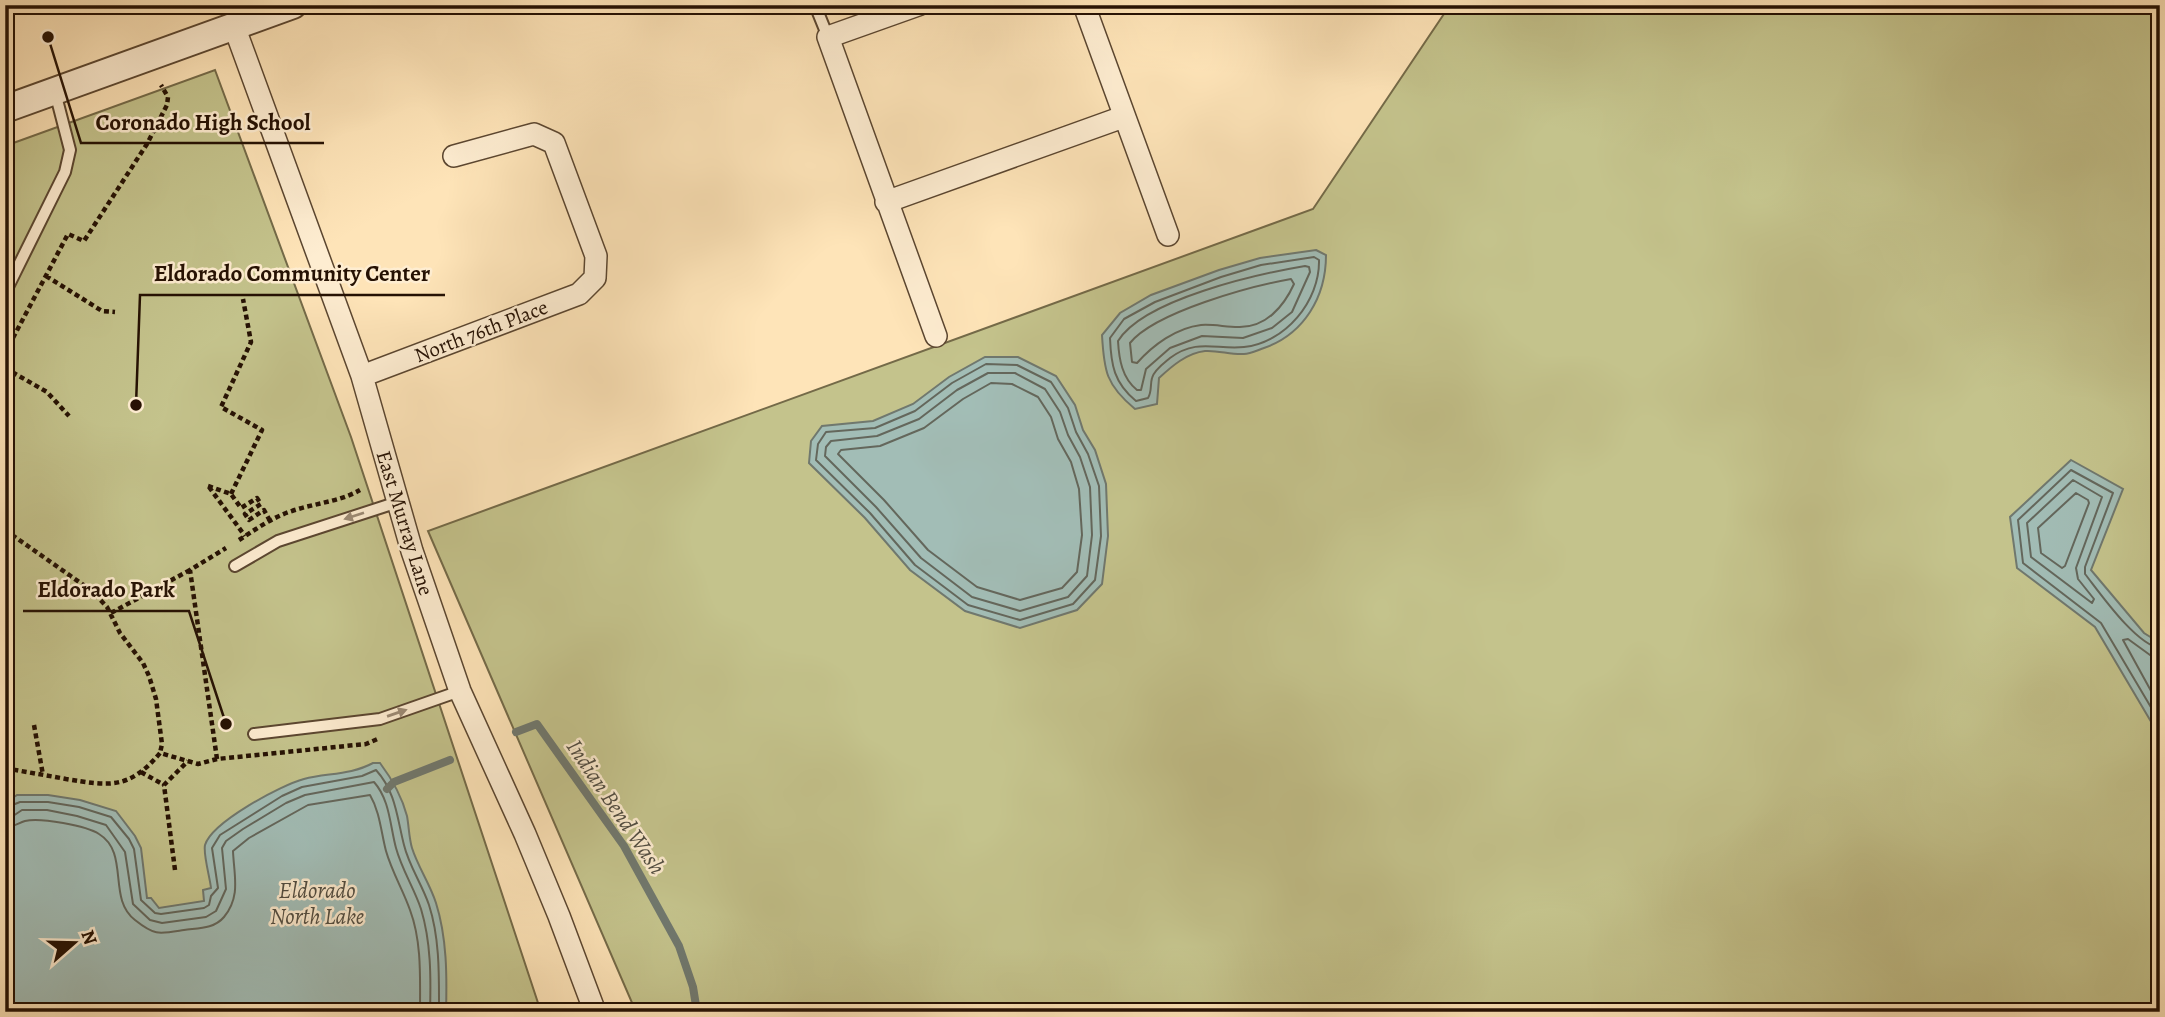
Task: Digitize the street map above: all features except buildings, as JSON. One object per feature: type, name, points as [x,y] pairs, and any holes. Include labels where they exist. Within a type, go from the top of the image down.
[{"type":"street","points":[[5,109],[293,5]]},
{"type":"street","points":[[918,5],[828,37],[936,336]]},
{"type":"street","points":[[1084,5],[1168,235]]},
{"type":"street","name":"East Murray Lane","points":[[234,26],[362,376],[398,502],[460,691],[550,893],[595,1012]]},
{"type":"street","points":[[886,202],[1123,117]]},
{"type":"street","name":"North 76th Place","points":[[362,376],[579,294],[595,278],[596,256],[554,143],[534,134],[454,156]]},
{"type":"lane","points":[[815,5],[828,37]]},
{"type":"lane","points":[[5,293],[65,172],[70,150],[54,91]]},
{"type":"lane","points":[[235,566],[278,541],[398,502]]},
{"type":"lane","points":[[254,734],[380,719],[460,691]]},
{"type":"path","points":[[5,354],[68,234],[84,241],[147,144],[167,105],[168,97],[161,85]]},
{"type":"path","points":[[46,276],[102,310],[115,312]]},
{"type":"path","points":[[231,494],[262,430],[221,407],[251,342],[243,299]]},
{"type":"path","points":[[5,368],[47,392],[69,416]]},
{"type":"path","points":[[245,536],[208,486],[231,494],[241,508],[257,498],[261,504],[245,514],[249,520],[264,510],[270,521]]},
{"type":"path","points":[[111,613],[190,570],[270,521],[292,511],[348,496],[360,490]]},
{"type":"path","points":[[5,530],[92,591],[111,613],[120,633],[143,663],[149,676],[156,699],[162,744],[160,753],[148,768],[125,781],[104,785],[5,768]]},
{"type":"path","points":[[190,570],[217,759]]},
{"type":"path","points":[[34,725],[43,775]]},
{"type":"path","points":[[160,753],[198,764],[217,759],[366,744],[389,735]]},
{"type":"path","points":[[164,785],[188,761]]},
{"type":"path","points":[[141,772],[164,785]]},
{"type":"path","points":[[164,785],[175,870]]},
{"type":"shaded area","points":[[1450,5],[2160,5],[2160,1012],[934,1012],[916,1005],[876,1012],[636,1012],[428,531],[1313,209]]},
{"type":"shaded area","points":[[215,70],[351,437],[541,1012],[5,1012],[5,146]]},
{"type":"water","points":[[1316,250],[1326,255],[1317,299],[1301,323],[1278,342],[1246,354],[1205,351],[1186,357],[1159,378],[1157,404],[1135,409],[1112,385],[1104,358],[1102,335],[1120,313],[1151,295],[1219,270],[1260,258]]},
{"type":"water","points":[[985,357],[1018,357],[1056,376],[1075,405],[1083,430],[1095,450],[1106,484],[1108,536],[1102,584],[1077,610],[1020,628],[965,611],[910,570],[865,518],[809,463],[811,441],[822,426],[873,421],[913,404],[949,377]]},
{"type":"water","points":[[2071,460],[2123,489],[2091,570],[2144,633],[2160,643],[2160,712],[2153,725],[2095,627],[2017,568],[2010,517]]},
{"type":"water","name":"Eldorado North Lake","points":[[380,763],[399,795],[407,816],[412,848],[440,916],[446,971],[446,1012],[5,1012],[5,803],[17,795],[48,795],[80,800],[116,811],[141,848],[147,898],[151,898],[159,908],[204,901],[203,890],[211,888],[205,845],[210,836],[233,816],[264,796],[293,783],[356,770]]},
{"type":"waterway","name":"Indian Bend Wash","points":[[516,732],[537,724],[624,846],[679,946],[693,987],[697,1012]]},
{"type":"waterway","name":"Indian Bend Wash","points":[[387,789],[394,782],[450,760]]},
{"type":"place","name":"Coronado High School","points":[[48,37]]},
{"type":"place","name":"Eldorado Community Center","points":[[136,405]]},
{"type":"place","name":"Eldorado Park","points":[[226,724]]}]
